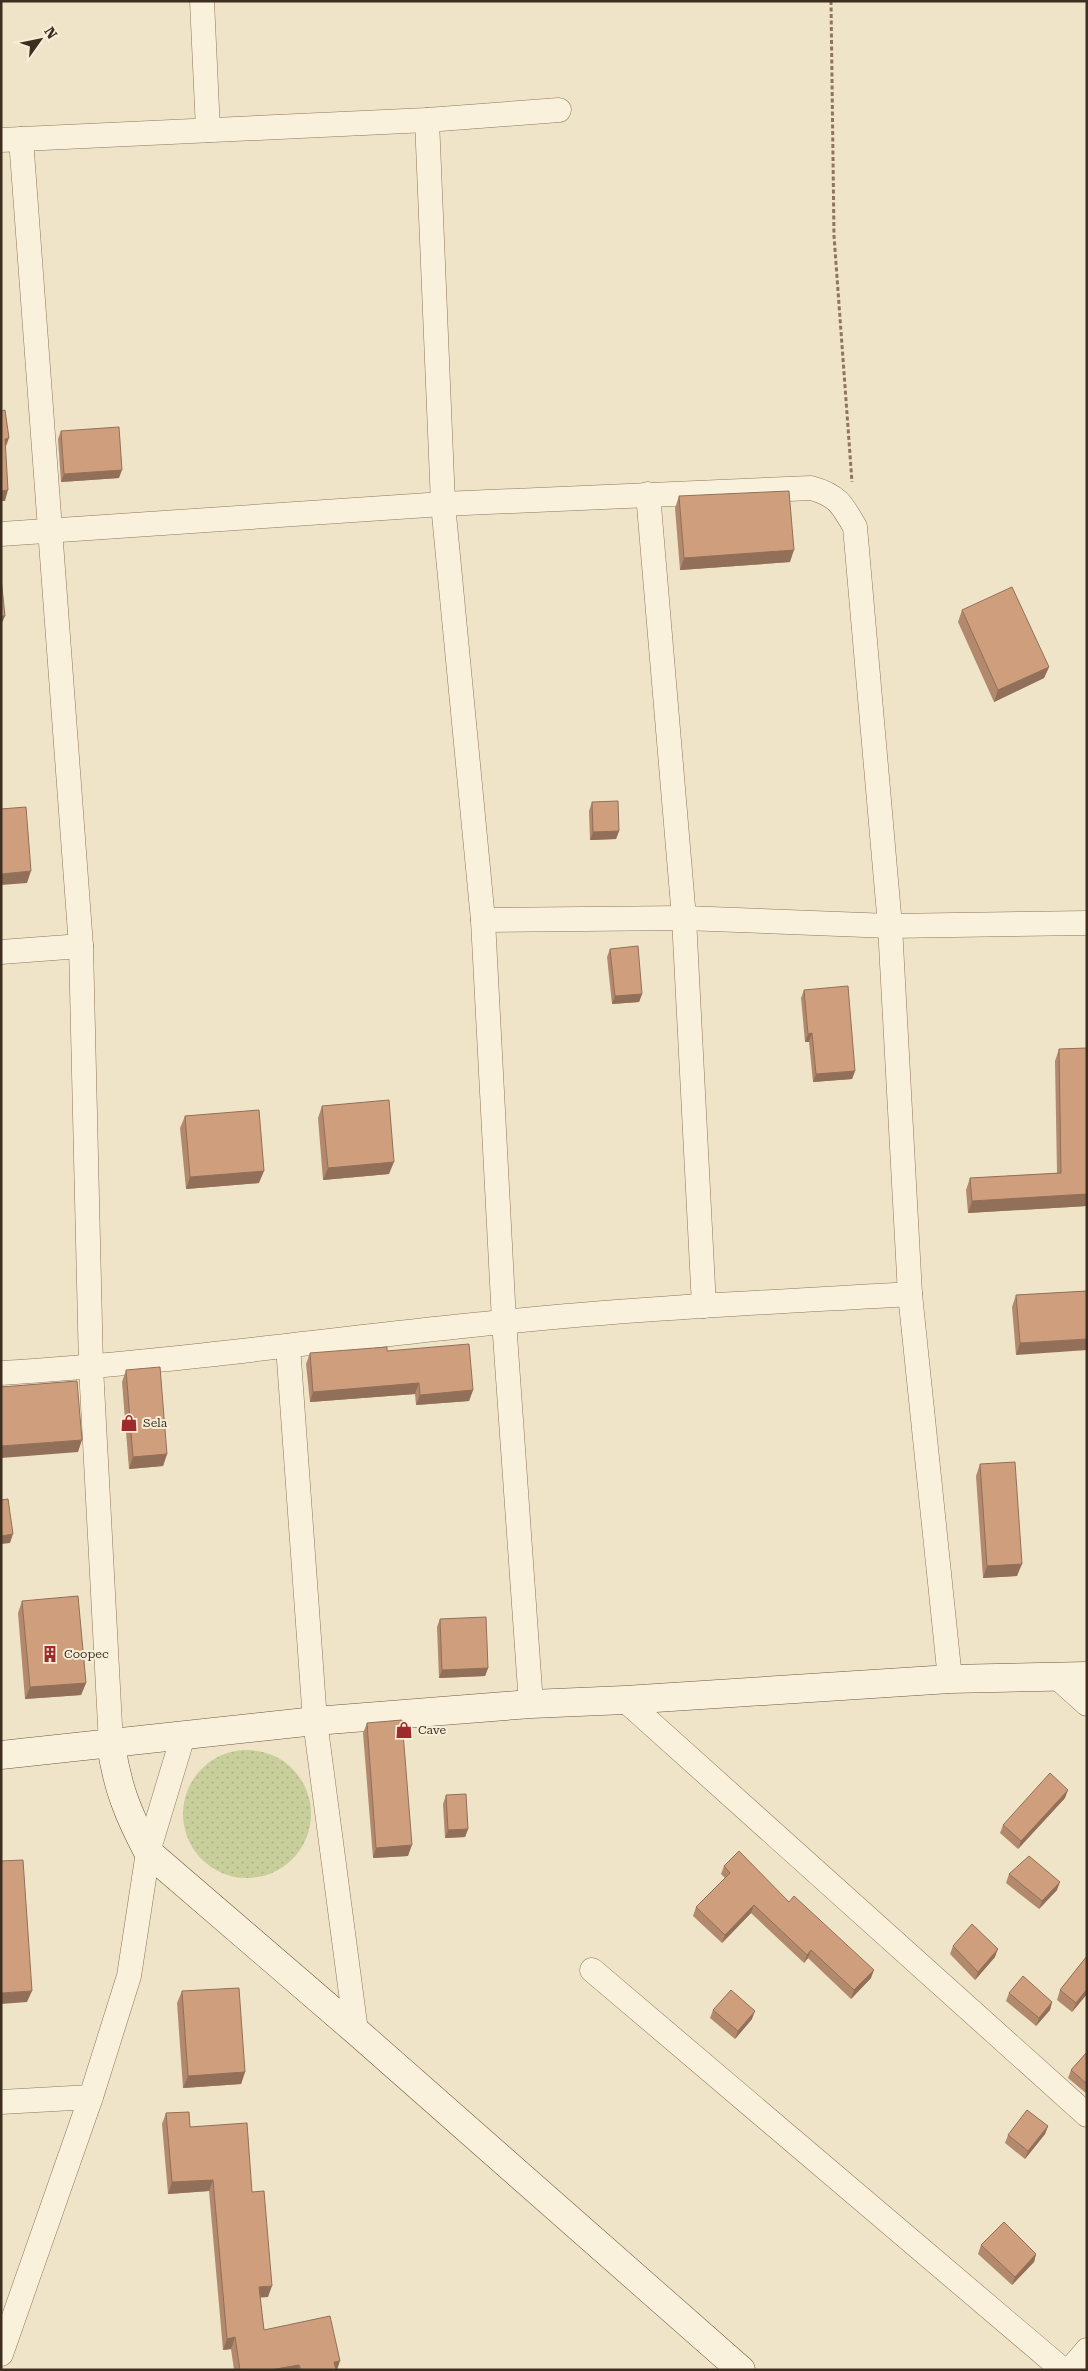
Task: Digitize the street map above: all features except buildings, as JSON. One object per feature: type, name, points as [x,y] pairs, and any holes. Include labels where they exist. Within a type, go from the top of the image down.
[{"type":"street","points":[[202,1],[208,130]]},
{"type":"street","points":[[559,110],[427,120],[11,140],[50,532],[81,946],[91,1368],[110,1744],[115,1777],[132,1821],[148,1852],[356,2031],[741,2370]]},
{"type":"street","points":[[427,120],[443,504],[483,920],[504,1322],[531,1704]]},
{"type":"street","points":[[1,534],[443,504],[648,494],[811,488],[827,492],[841,503],[855,527],[890,926],[910,1294],[950,1679]]},
{"type":"street","points":[[648,494],[684,918],[704,1306]]},
{"type":"street","points":[[483,920],[684,918],[890,926],[1087,923]]},
{"type":"street","points":[[1,952],[81,946]]},
{"type":"street","points":[[1,1373],[91,1368],[504,1322],[704,1306],[910,1294]]},
{"type":"street","points":[[288,1346],[315,1721],[356,2031]]},
{"type":"street","points":[[1,1755],[315,1721],[531,1704],[625,1700],[950,1679],[1087,1676]]},
{"type":"street","points":[[1058,1678],[1087,1704]]},
{"type":"street","points":[[625,1700],[1087,2115]]},
{"type":"street","points":[[1,2354],[90,2097],[128,1976],[148,1852],[183,1736]]},
{"type":"street","points":[[592,1970],[1063,2370]]},
{"type":"street","points":[[1,2102],[90,2097]]},
{"type":"street","points":[[1070,2370],[1087,2350]]},
{"type":"path","points":[[831,1],[834,236],[852,488]]},
{"type":"green space","points":[[247,1750],[271,1755],[292,1769],[306,1790],[311,1814],[306,1838],[292,1859],[271,1873],[247,1878],[223,1873],[202,1859],[188,1838],[183,1814],[188,1790],[202,1769],[223,1755]]},
{"type":"place","name":"Sela","points":[[129,1423]]},
{"type":"place","name":"Coopec","points":[[50,1654]]},
{"type":"place","name":"Cave","points":[[404,1730]]}]
